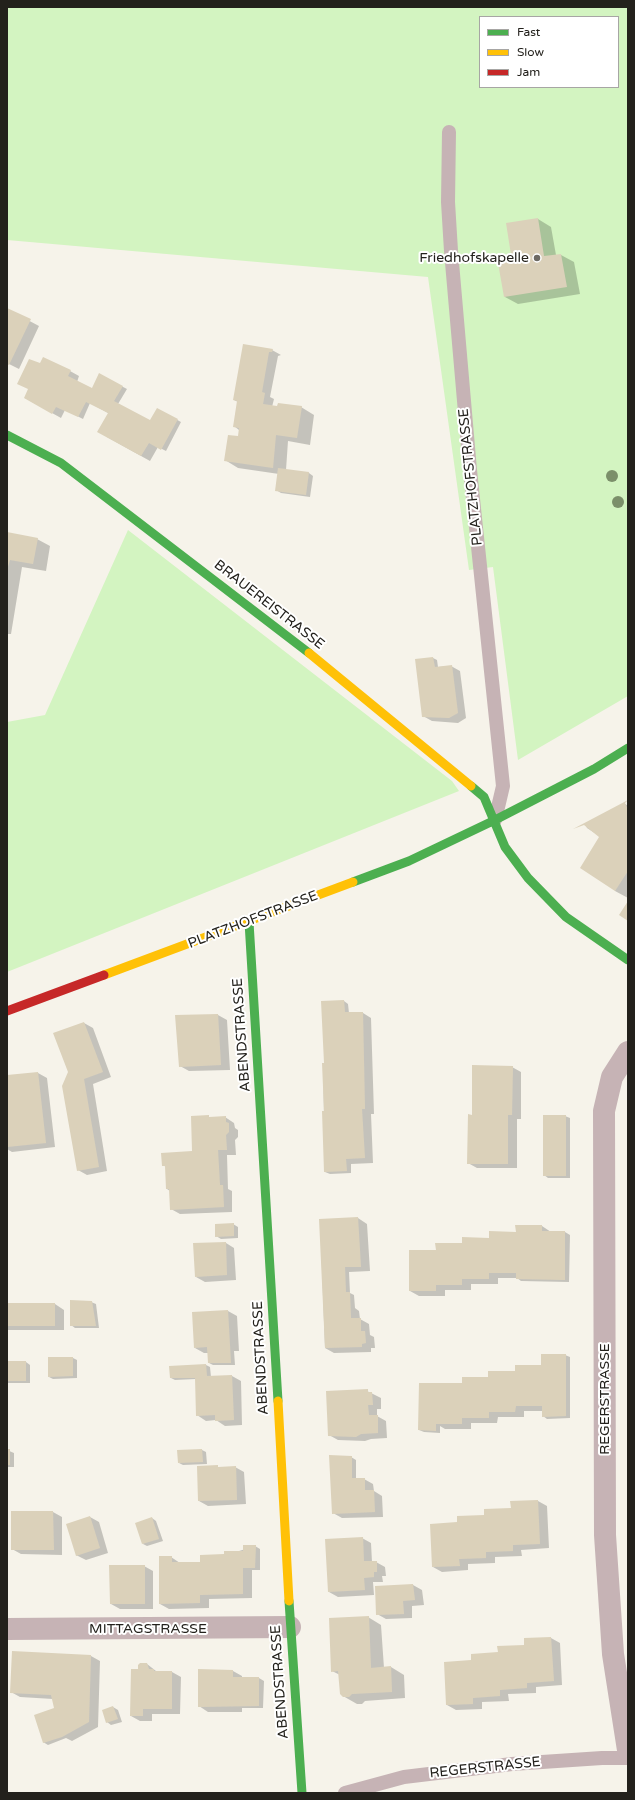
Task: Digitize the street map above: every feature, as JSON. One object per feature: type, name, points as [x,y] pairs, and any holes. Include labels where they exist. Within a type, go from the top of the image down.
[{"type":"street","name":"BRAUEREISTRASSE","points":[[7,435],[62,463],[332,671],[484,797],[496,820]]},
{"type":"street","name":"PLATZHOFSTRASSE","points":[[7,1011],[249,922],[409,861],[496,820],[594,769],[628,748]]},
{"type":"street","points":[[496,820],[505,847],[528,878],[544,896],[566,917],[628,960]]},
{"type":"street","name":"ABENDSTRASSE","points":[[249,922],[266,1187],[290,1627],[302,1793]]},
{"type":"street","name":"REGERSTRASSE","points":[[628,1052],[612,1077],[604,1111],[605,1535],[613,1654],[628,1750]]},
{"type":"street","name":"MITTAGSTRASSE","points":[[7,1629],[290,1627]]},
{"type":"lane","name":"PLATZHOFSTRASSE","points":[[449,132],[448,202],[451,251],[470,470],[503,786],[496,820]]},
{"type":"lane","name":"REGERSTRASSE","points":[[345,1793],[404,1777],[512,1764],[602,1758],[628,1758]]},
{"type":"green space","points":[[7,7],[628,7],[628,696],[518,760],[493,567],[469,570],[428,277],[7,240]]},
{"type":"green space","points":[[128,530],[452,781],[459,791],[7,972],[7,722],[45,715]]},
{"type":"building","name":"Friedhofskapelle","points":[[538,218],[544,256],[561,254],[567,287],[504,297],[498,263],[512,261],[506,223]]},
{"type":"building","points":[[7,308],[31,319],[9,365],[7,364]]},
{"type":"building","points":[[243,344],[273,349],[272,352],[269,352],[262,392],[265,393],[263,404],[277,406],[278,403],[302,406],[297,438],[276,435],[273,468],[224,461],[228,435],[238,436],[239,428],[233,427],[237,401],[233,400]]},
{"type":"building","points":[[43,357],[71,370],[68,376],[92,388],[99,373],[123,386],[114,401],[150,420],[157,408],[178,419],[161,450],[149,443],[141,456],[97,432],[108,413],[86,402],[78,417],[56,407],[52,414],[24,398],[28,389],[17,384],[29,359],[40,363]]},
{"type":"building","points":[[278,468],[309,472],[306,495],[275,491]]},
{"type":"building","points":[[7,532],[38,538],[33,564],[10,560],[7,570]]},
{"type":"building","points":[[433,657],[435,667],[452,665],[458,713],[449,718],[422,717],[415,659]]},
{"type":"building","points":[[628,800],[625,803],[628,810],[628,871],[615,891],[580,868],[599,837],[584,825],[573,829]]},
{"type":"building","points":[[628,901],[628,921],[619,915]]},
{"type":"building","points":[[344,1000],[345,1012],[363,1012],[365,1109],[362,1109],[365,1158],[346,1159],[347,1171],[324,1172],[322,1063],[324,1063],[321,1001]]},
{"type":"building","points":[[218,1014],[221,1065],[179,1067],[175,1015]]},
{"type":"building","points":[[84,1022],[103,1072],[84,1079],[99,1167],[77,1171],[62,1086],[68,1072],[53,1033]]},
{"type":"building","points":[[472,1065],[513,1066],[512,1115],[508,1115],[508,1164],[467,1164],[468,1114],[472,1115]]},
{"type":"building","points":[[38,1072],[46,1143],[7,1147],[7,1075]]},
{"type":"building","points":[[209,1115],[209,1117],[226,1116],[226,1122],[229,1123],[229,1132],[226,1135],[227,1150],[218,1150],[220,1185],[223,1185],[224,1207],[170,1210],[169,1189],[166,1189],[165,1166],[162,1166],[161,1153],[192,1151],[191,1116]]},
{"type":"building","points":[[543,1115],[566,1115],[566,1176],[543,1176]]},
{"type":"building","points":[[358,1217],[361,1267],[345,1267],[346,1292],[350,1292],[351,1318],[361,1318],[361,1331],[365,1331],[366,1343],[362,1344],[362,1347],[325,1348],[319,1219]]},
{"type":"building","points":[[234,1223],[234,1236],[215,1237],[215,1224]]},
{"type":"building","points":[[515,1225],[542,1225],[542,1231],[565,1231],[565,1280],[516,1279],[516,1273],[489,1273],[489,1279],[462,1279],[462,1285],[436,1285],[436,1291],[409,1291],[409,1250],[436,1250],[435,1243],[462,1243],[462,1237],[489,1238],[489,1231],[516,1232]]},
{"type":"building","points":[[226,1242],[227,1275],[195,1277],[193,1243]]},
{"type":"building","points":[[70,1300],[92,1301],[96,1326],[70,1326]]},
{"type":"building","points":[[7,1303],[55,1303],[55,1326],[7,1326]]},
{"type":"building","points":[[228,1310],[231,1363],[208,1363],[207,1347],[194,1348],[192,1312]]},
{"type":"building","points":[[541,1354],[566,1354],[566,1416],[542,1417],[542,1406],[516,1406],[515,1412],[489,1412],[489,1418],[462,1418],[462,1424],[436,1424],[436,1431],[418,1430],[419,1383],[462,1383],[462,1377],[488,1377],[488,1371],[515,1371],[515,1365],[541,1365]]},
{"type":"building","points":[[48,1357],[73,1357],[73,1376],[48,1377]]},
{"type":"building","points":[[7,1361],[26,1361],[26,1381],[7,1381]]},
{"type":"building","points":[[206,1364],[207,1376],[232,1375],[234,1420],[215,1421],[215,1415],[196,1416],[195,1378],[170,1378],[169,1366]]},
{"type":"building","points":[[368,1389],[368,1392],[372,1392],[373,1405],[368,1405],[369,1415],[378,1415],[378,1433],[361,1434],[356,1437],[328,1436],[326,1391]]},
{"type":"building","points":[[7,1449],[10,1449],[10,1465],[7,1465]]},
{"type":"building","points":[[202,1449],[203,1462],[178,1463],[177,1450]]},
{"type":"building","points":[[329,1455],[352,1456],[352,1478],[365,1478],[365,1490],[374,1490],[375,1512],[332,1514]]},
{"type":"building","points":[[218,1465],[218,1467],[236,1466],[237,1500],[198,1501],[197,1466]]},
{"type":"building","points":[[538,1500],[540,1544],[513,1545],[513,1551],[486,1552],[486,1558],[459,1559],[460,1566],[432,1567],[430,1524],[457,1522],[457,1516],[484,1515],[484,1509],[511,1508],[510,1501]]},
{"type":"building","points":[[11,1511],[53,1511],[54,1550],[11,1550]]},
{"type":"building","points":[[90,1516],[100,1548],[76,1556],[66,1524]]},
{"type":"building","points":[[152,1517],[159,1539],[142,1544],[135,1523]]},
{"type":"building","points":[[363,1537],[364,1561],[377,1561],[377,1572],[374,1572],[374,1577],[364,1578],[365,1590],[328,1592],[325,1539]]},
{"type":"building","points":[[243,1545],[256,1545],[255,1568],[243,1568],[243,1594],[200,1595],[200,1603],[159,1604],[159,1556],[172,1556],[172,1562],[200,1562],[200,1555],[224,1554],[224,1551],[243,1551]]},
{"type":"building","points":[[109,1565],[145,1565],[145,1604],[110,1604]]},
{"type":"building","points":[[413,1584],[415,1600],[403,1601],[404,1614],[376,1615],[375,1586]]},
{"type":"building","points":[[369,1616],[371,1668],[391,1666],[392,1692],[352,1694],[349,1697],[343,1697],[340,1694],[338,1671],[331,1672],[329,1618]]},
{"type":"building","points":[[551,1637],[554,1681],[527,1683],[527,1688],[500,1690],[500,1696],[473,1698],[473,1704],[446,1705],[444,1662],[471,1660],[471,1654],[498,1652],[497,1646],[524,1645],[524,1638]]},
{"type":"building","points":[[12,1651],[91,1655],[89,1722],[62,1737],[43,1743],[34,1715],[54,1708],[51,1695],[10,1693]]},
{"type":"building","points":[[140,1663],[147,1663],[149,1669],[154,1669],[154,1671],[172,1671],[172,1709],[143,1709],[143,1716],[130,1716],[131,1669],[138,1669],[138,1665]]},
{"type":"building","points":[[198,1669],[233,1670],[233,1677],[259,1677],[259,1706],[198,1707]]},
{"type":"building","points":[[113,1706],[118,1719],[106,1723],[102,1710]]},
{"type":"traffic: fast","points":[[7,435],[61,463],[309,653]]},
{"type":"traffic: fast","points":[[353,882],[409,861],[495,820],[594,769],[628,748]]},
{"type":"traffic: fast","points":[[471,786],[484,797],[505,847],[528,878],[566,917],[628,960]]},
{"type":"traffic: fast","points":[[249,922],[278,1401]]},
{"type":"traffic: fast","points":[[289,1601],[302,1793]]},
{"type":"traffic: slow","points":[[309,653],[471,786]]},
{"type":"traffic: slow","points":[[104,975],[353,882]]},
{"type":"traffic: slow","points":[[278,1401],[289,1601]]},
{"type":"traffic: jam","points":[[7,1011],[104,975]]},
{"type":"place","name":"Friedhofskapelle","points":[[537,258]]}]
